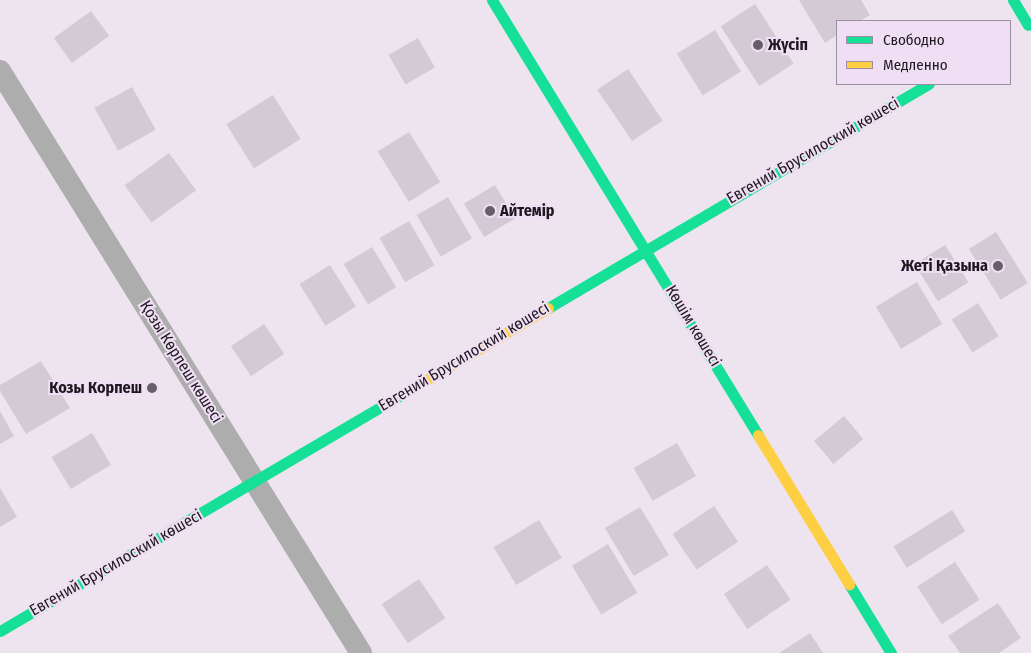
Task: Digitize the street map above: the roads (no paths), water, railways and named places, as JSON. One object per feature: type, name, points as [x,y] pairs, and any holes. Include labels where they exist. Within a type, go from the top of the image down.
[{"type":"main road","name":"Көшім көшесі","points":[[492,0],[647,249],[892,653]]},
{"type":"main road","points":[[1013,0],[1027,28]]},
{"type":"main road","name":"Евгений Брусилоский көшесі","points":[[0,631],[927,85]]},
{"type":"street","name":"Қозы Көрпеш көшесі","points":[[0,71],[361,653]]},
{"type":"place","name":"Жүсіп","points":[[758,45]]},
{"type":"place","name":"Айтемір","points":[[490,211]]},
{"type":"place","name":"Жеті Қазына","points":[[998,266]]},
{"type":"place","name":"Козы Корпеш","points":[[152,388]]}]
